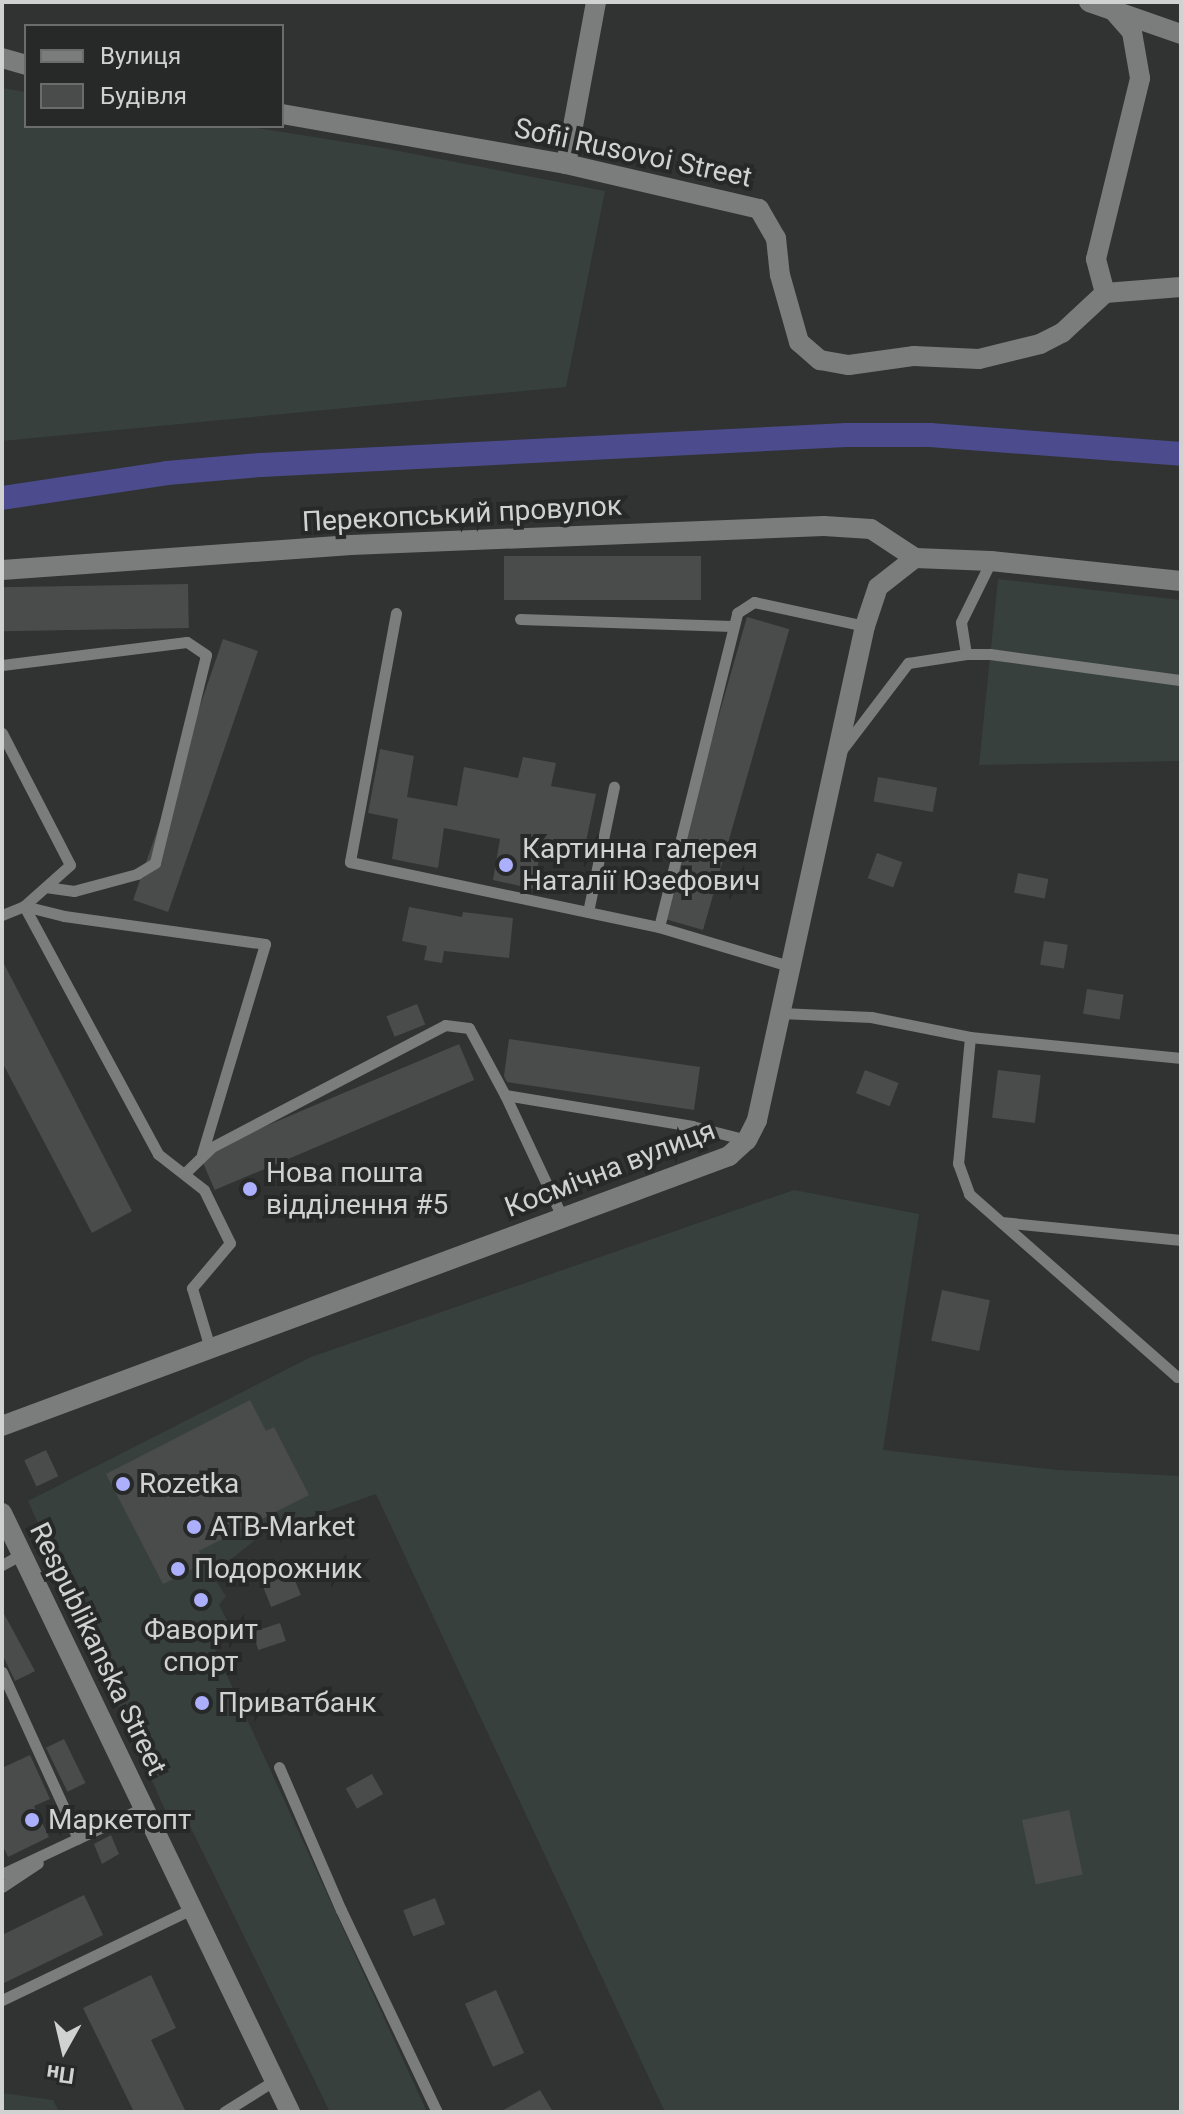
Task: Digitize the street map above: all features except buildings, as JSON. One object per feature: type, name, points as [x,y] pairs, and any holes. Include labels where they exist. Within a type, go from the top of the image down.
[{"type":"street","points":[[566,164],[596,2]]},
{"type":"street","points":[[1089,2],[1110,5],[1181,34]]},
{"type":"street","points":[[1110,5],[1132,32],[1140,78],[1096,259],[1105,293],[1181,287]]},
{"type":"street","points":[[2,58],[24,64]]},
{"type":"street","name":"Sofii Rusovoi Street","points":[[284,114],[566,164],[759,209],[776,238],[780,275],[799,342],[820,360],[849,365],[914,356],[979,359],[1040,344],[1062,333],[1105,293]]},
{"type":"street","name":"Перекопський провулок","points":[[2,570],[351,545],[824,526],[871,529],[915,558]]},
{"type":"street","points":[[915,558],[991,561],[1181,581]]},
{"type":"street","name":"Космічна вулиця","points":[[2,1426],[729,1156],[747,1140],[757,1120],[865,626],[878,587],[915,558]]},
{"type":"street","name":"Respublikanska Street","points":[[2,1513],[290,2112]]},
{"type":"lane","points":[[966,654],[961,622],[991,561]]},
{"type":"lane","points":[[659,927],[737,613],[754,602],[865,626]]},
{"type":"lane","points":[[396,613],[350,862],[659,927],[789,966]]},
{"type":"lane","points":[[520,619],[732,626]]},
{"type":"lane","points":[[2,665],[187,642],[206,655],[155,863],[137,874],[74,891],[47,887]]},
{"type":"lane","points":[[836,757],[908,663],[966,654],[990,654],[1181,680]]},
{"type":"lane","points":[[2,733],[70,865],[24,906],[2,915]]},
{"type":"lane","points":[[588,912],[614,787]]},
{"type":"lane","points":[[24,906],[64,916],[265,944],[202,1157]]},
{"type":"lane","points":[[24,906],[158,1154],[204,1190],[230,1243],[192,1288],[210,1348]]},
{"type":"lane","points":[[780,1013],[871,1017],[970,1037],[1181,1058]]},
{"type":"lane","points":[[185,1173],[212,1147],[445,1025],[469,1028],[505,1095],[563,1219]]},
{"type":"lane","points":[[970,1037],[958,1163],[969,1194],[1180,1375]]},
{"type":"lane","points":[[505,1095],[692,1126],[747,1140]]},
{"type":"lane","points":[[1000,1222],[1181,1240]]},
{"type":"lane","points":[[2,1565],[22,1554]]},
{"type":"lane","points":[[2,1672],[74,1841]]},
{"type":"lane","points":[[279,1767],[341,1910],[437,2112]]},
{"type":"lane","points":[[2,1874],[143,1808]]},
{"type":"lane","points":[[2,1887],[74,1841]]},
{"type":"lane","points":[[2,2000],[192,1909]]},
{"type":"lane","points":[[224,2112],[275,2080]]},
{"type":"shaded area","points":[[2,88],[24,92],[24,128],[258,128],[383,148],[605,191],[566,387],[2,441]]},
{"type":"shaded area","points":[[998,579],[1181,600],[1181,761],[979,765]]},
{"type":"shaded area","points":[[794,1190],[919,1214],[883,1450],[1058,1470],[1181,1476],[1181,2112],[665,2112],[376,1494],[262,1534],[212,1575],[226,1596],[219,1605],[229,1624],[215,1638],[214,1647],[427,2112],[330,2112],[188,1822],[169,1819],[28,1501],[311,1357]]},
{"type":"shaded area","points":[[2,2093],[53,2100],[59,2112],[2,2112]]},
{"type":"waterway","points":[[2,498],[167,473],[261,465],[846,435],[930,435],[1181,454]]},
{"type":"place","name":"Картинна галерея Наталії Юзефович","points":[[506,865]]},
{"type":"place","name":"Нова пошта відділення #5","points":[[250,1189]]},
{"type":"place","name":"Rozetka","points":[[123,1484]]},
{"type":"place","name":"ATB-Market","points":[[194,1527]]},
{"type":"place","name":"Подорожник","points":[[178,1569]]},
{"type":"place","name":"Фаворит спорт","points":[[201,1600]]},
{"type":"place","name":"Приватбанк","points":[[202,1703]]},
{"type":"place","name":"Маркетопт","points":[[32,1820]]}]
